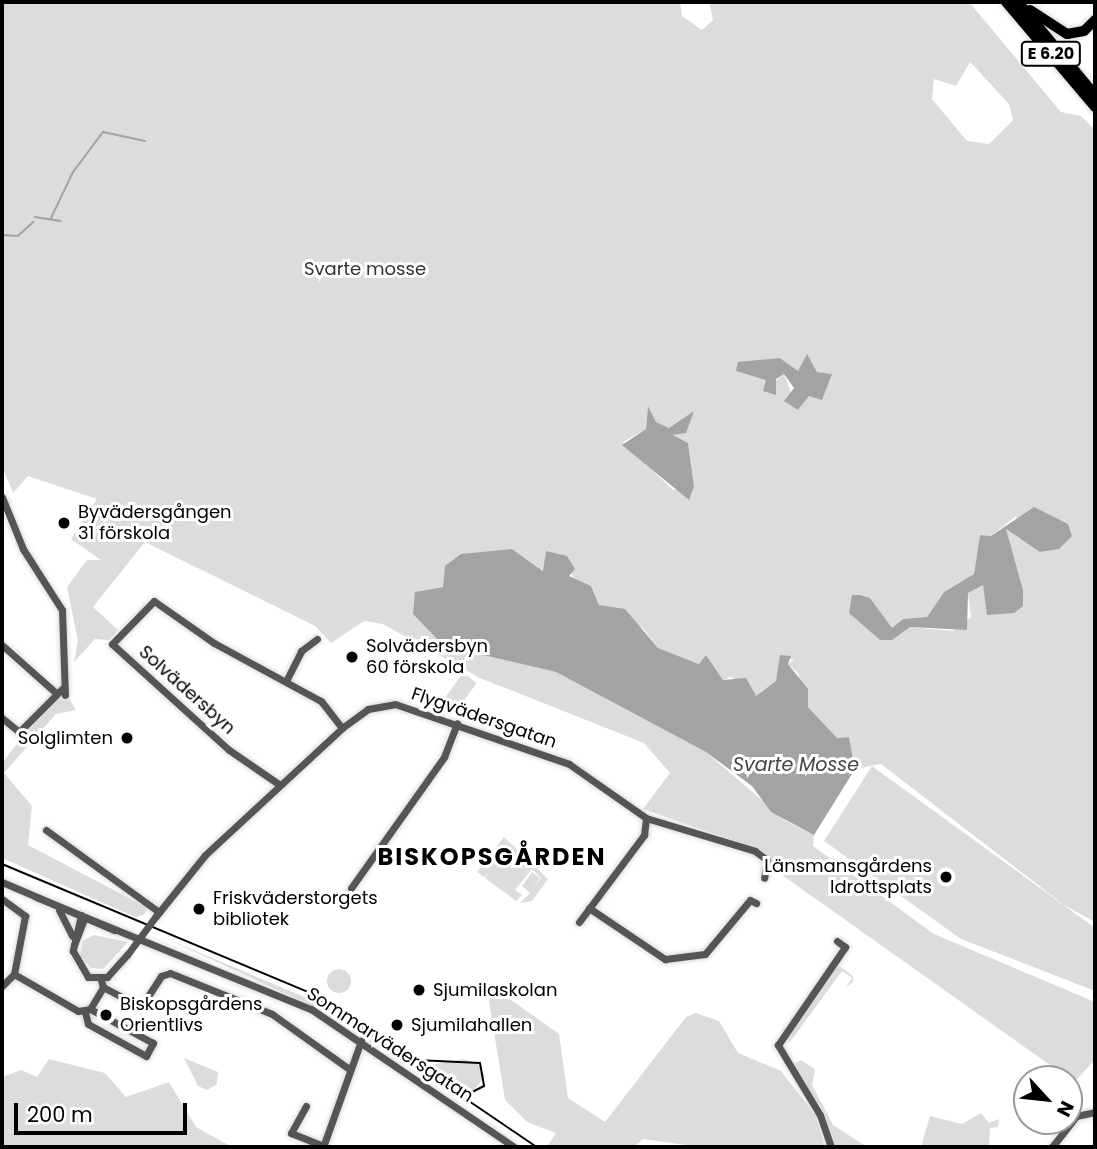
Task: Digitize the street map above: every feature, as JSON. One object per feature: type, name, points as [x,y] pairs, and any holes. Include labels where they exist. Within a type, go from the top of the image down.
[{"type":"highway","name":"E 6.20","points":[[1006,2],[1095,107]]},
{"type":"highway","name":"E 6.20","points":[[1020,2],[1095,95]]},
{"type":"highway","points":[[1020,2],[1062,33],[1081,33],[1095,20]]},
{"type":"street","points":[[2,497],[5,517],[62,610],[65,691],[56,693],[19,732],[2,718]]},
{"type":"street","name":"Solvädersbyn","points":[[280,785],[229,750],[112,644],[155,601],[214,643],[321,701],[342,728]]},
{"type":"street","points":[[286,681],[301,651],[317,639]]},
{"type":"street","points":[[2,645],[56,693]]},
{"type":"street","name":"Flygvädersgatan","points":[[87,1010],[102,984],[205,855],[342,728],[368,709],[395,704],[457,723],[569,764],[646,818],[755,850],[767,860],[764,878]]},
{"type":"street","points":[[351,888],[444,757],[457,723]]},
{"type":"street","points":[[579,922],[644,835],[646,818]]},
{"type":"street","points":[[46,830],[158,914]]},
{"type":"street","name":"Sommarvädersgatan","points":[[2,882],[53,905],[285,996],[361,1041],[514,1147]]},
{"type":"street","name":"Sommarvädersgatan","points":[[36,897],[83,916],[102,927],[126,932]]},
{"type":"street","points":[[2,899],[25,916],[14,974],[2,986]]},
{"type":"street","points":[[589,908],[665,959],[705,954],[750,900],[756,903]]},
{"type":"street","points":[[53,905],[67,919],[84,973],[141,1007],[167,972],[272,1014],[349,1069]]},
{"type":"street","points":[[74,940],[83,916]]},
{"type":"street","points":[[74,940],[102,927]]},
{"type":"street","points":[[831,1147],[820,1115],[778,1045],[845,947],[837,941]]},
{"type":"street","points":[[14,974],[87,1010],[153,1043],[146,1056],[88,1024],[87,1010]]},
{"type":"street","points":[[306,1106],[291,1133],[323,1147],[361,1041]]},
{"type":"street","points":[[1052,1147],[1076,1116],[1095,1112]]},
{"type":"green space","name":"Svarte mosse","points":[[2,2],[680,2],[682,16],[702,30],[713,20],[709,2],[969,2],[1061,112],[1081,116],[1095,130],[1095,922],[1064,905],[881,764],[855,769],[849,737],[837,738],[808,707],[798,673],[788,664],[794,659],[780,659],[776,681],[756,696],[731,677],[723,680],[706,655],[699,664],[658,648],[643,628],[599,605],[591,586],[575,583],[565,556],[546,551],[544,571],[512,549],[442,587],[415,592],[426,625],[444,646],[556,672],[706,752],[786,821],[814,835],[813,846],[934,934],[1095,1002],[1095,1060],[1083,1073],[1083,1065],[1050,1065],[782,875],[761,850],[643,809],[670,773],[644,743],[480,678],[383,624],[364,621],[331,643],[315,626],[145,542],[93,607],[118,630],[109,640],[95,639],[74,662],[78,641],[67,587],[87,560],[101,560],[71,539],[97,499],[28,476],[13,493],[2,466]],"holes":[[[970,62],[1009,104],[1013,120],[989,144],[967,141],[932,99],[934,79],[956,86]],[[807,355],[817,372],[831,374],[822,399],[809,395],[798,410],[784,374],[763,391],[780,358],[798,371]],[[648,406],[656,422],[669,428],[693,412],[686,432],[673,435],[688,443],[694,486],[673,490],[623,442],[646,429]],[[1016,516],[1022,540],[1006,529],[1004,538],[1019,578],[986,601],[983,585],[976,585],[968,593],[971,617],[953,631],[910,627],[881,640],[862,618],[870,598],[892,629],[903,619],[927,617],[944,592],[974,574],[980,535],[991,536]]]},
{"type":"green space","points":[[463,673],[477,683],[456,711],[442,701]]},
{"type":"green space","points":[[52,699],[70,700],[76,710],[56,714],[4,773],[32,806],[28,845],[148,908],[144,915],[135,917],[2,858],[2,763]]},
{"type":"green space","name":"Länsmansgårdens Idrottsplats","points":[[872,766],[1095,928],[1095,991],[961,939],[824,841]]},
{"type":"green space","points":[[504,837],[548,879],[532,901],[520,903],[530,893],[522,886],[532,872],[540,878],[531,891],[541,878],[532,869],[515,890],[522,895],[516,901],[485,878],[489,872],[484,877],[477,872]]},
{"type":"green space","points":[[94,935],[128,942],[103,969],[91,968],[80,956],[83,941]]},
{"type":"green space","points":[[162,937],[302,996],[409,1065],[295,998]]},
{"type":"green space","points":[[838,965],[853,976],[853,982],[846,987],[852,978],[842,971],[790,1042],[786,1036]]},
{"type":"green space","points":[[339,969],[348,972],[351,981],[348,990],[339,993],[330,990],[327,981],[330,972]]},
{"type":"green space","points":[[486,982],[559,1034],[568,1098],[605,1122],[686,1017],[696,1013],[719,1021],[738,1053],[781,1071],[816,1116],[825,1147],[700,1147],[643,1139],[634,1147],[547,1147],[556,1133],[527,1122],[505,1100]]},
{"type":"green space","points":[[184,1058],[218,1072],[217,1084],[207,1090],[198,1086]]},
{"type":"green space","points":[[49,1059],[105,1073],[126,1097],[169,1082],[196,1127],[232,1147],[2,1147],[2,1077],[21,1070],[37,1077]]},
{"type":"green space","points":[[464,1059],[478,1064],[485,1076],[471,1095],[436,1071],[435,1064]]},
{"type":"green space","points":[[801,1060],[815,1069],[812,1085],[833,1125],[867,1147],[835,1147],[823,1110],[792,1065]]},
{"type":"green space","points":[[981,1113],[989,1123],[999,1119],[998,1127],[990,1128],[989,1147],[921,1147],[930,1116],[962,1124]]},
{"type":"water","points":[[807,354],[817,372],[832,374],[822,400],[809,396],[798,410],[784,401],[794,388],[784,374],[776,379],[776,395],[763,391],[766,380],[736,371],[738,362],[780,358],[798,371]]},
{"type":"water","points":[[648,406],[656,422],[669,428],[694,411],[686,433],[673,435],[688,443],[694,486],[689,500],[622,445],[646,429]]},
{"type":"water","points":[[1034,507],[1068,524],[1072,536],[1059,549],[1040,552],[1006,529],[1023,590],[1023,606],[1014,613],[987,615],[983,585],[968,593],[967,630],[910,627],[892,640],[880,640],[849,613],[852,595],[859,595],[870,598],[892,628],[903,619],[927,617],[944,592],[974,574],[980,535],[991,536]]},
{"type":"water","name":"Svarte Mosse","points":[[512,549],[543,571],[546,551],[567,556],[575,569],[569,576],[591,586],[599,605],[625,609],[658,648],[699,664],[706,655],[723,680],[746,678],[756,696],[776,681],[780,655],[791,656],[788,664],[808,689],[808,707],[837,738],[849,737],[855,769],[814,835],[771,812],[752,786],[706,752],[556,672],[444,646],[413,614],[415,592],[443,587],[445,566],[461,554]]},
{"type":"waterway","points":[[51,218],[73,172],[103,132],[145,141]]},
{"type":"waterway","points":[[35,217],[61,221]]},
{"type":"waterway","points":[[2,235],[18,236],[33,222]]},
{"type":"tram line","points":[[2,864],[310,993],[537,1147]]},
{"type":"tram line","points":[[416,1060],[480,1063],[484,1086],[462,1097]]},
{"type":"place","name":"Byvädersgången 31 förskola","points":[[64,523]]},
{"type":"place","name":"Solvädersbyn 60 förskola","points":[[352,657]]},
{"type":"place","name":"Solglimten","points":[[127,738]]},
{"type":"place","name":"Länsmansgårdens Idrottsplats","points":[[946,877]]},
{"type":"place","name":"Friskväderstorgets bibliotek","points":[[199,909]]},
{"type":"place","name":"Sjumilaskolan","points":[[419,990]]},
{"type":"place","name":"Biskopsgårdens Orientlivs","points":[[106,1015]]},
{"type":"place","name":"Sjumilahallen","points":[[397,1025]]},
{"type":"district","name":"BISKOPSGÅRDEN","points":[[492,857]]}]
